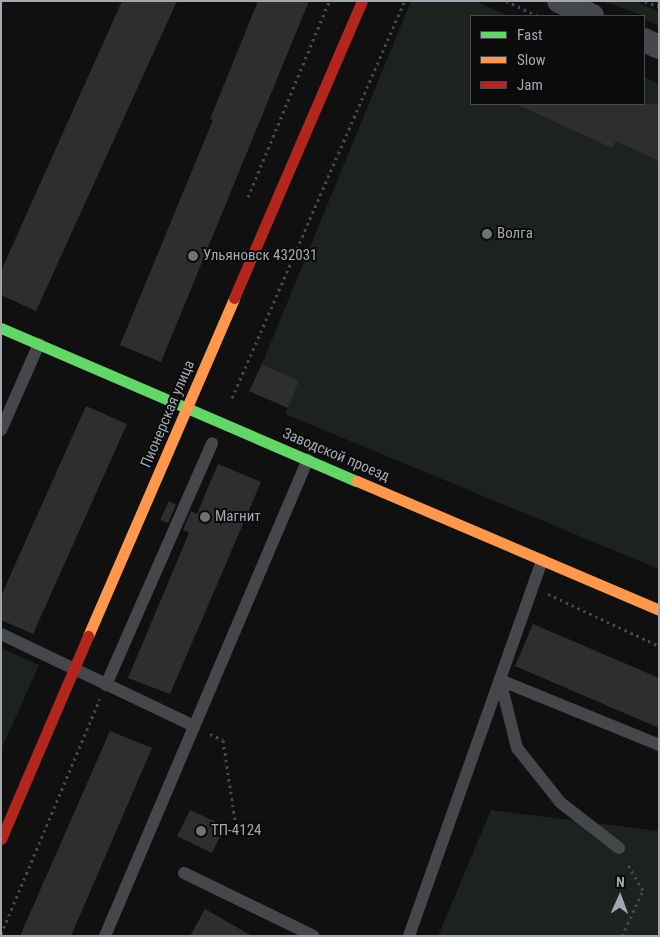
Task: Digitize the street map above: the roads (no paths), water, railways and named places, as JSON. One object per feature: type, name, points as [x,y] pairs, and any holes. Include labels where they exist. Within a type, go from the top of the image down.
[{"type":"street","name":"Пионерская улица","points":[[1,839],[362,1]]},
{"type":"street","points":[[559,1],[590,15]]},
{"type":"street","points":[[645,40],[659,47]]},
{"type":"street","name":"Заводской проезд","points":[[1,328],[659,610]]},
{"type":"lane","points":[[1,430],[40,344]]},
{"type":"lane","points":[[106,685],[212,443]]},
{"type":"lane","points":[[105,936],[192,725],[308,459]]},
{"type":"lane","points":[[409,936],[542,560]]},
{"type":"lane","points":[[1,634],[192,725]]},
{"type":"lane","points":[[500,680],[659,745]]},
{"type":"lane","points":[[500,680],[517,748],[560,802],[619,848]]},
{"type":"lane","points":[[184,873],[314,936]]},
{"type":"place","name":"Волга","points":[[487,234]]},
{"type":"place","name":"Ульяновск 432031","points":[[193,256]]},
{"type":"place","name":"Магнит","points":[[205,517]]},
{"type":"place","name":"ТП-4124","points":[[201,831]]}]
